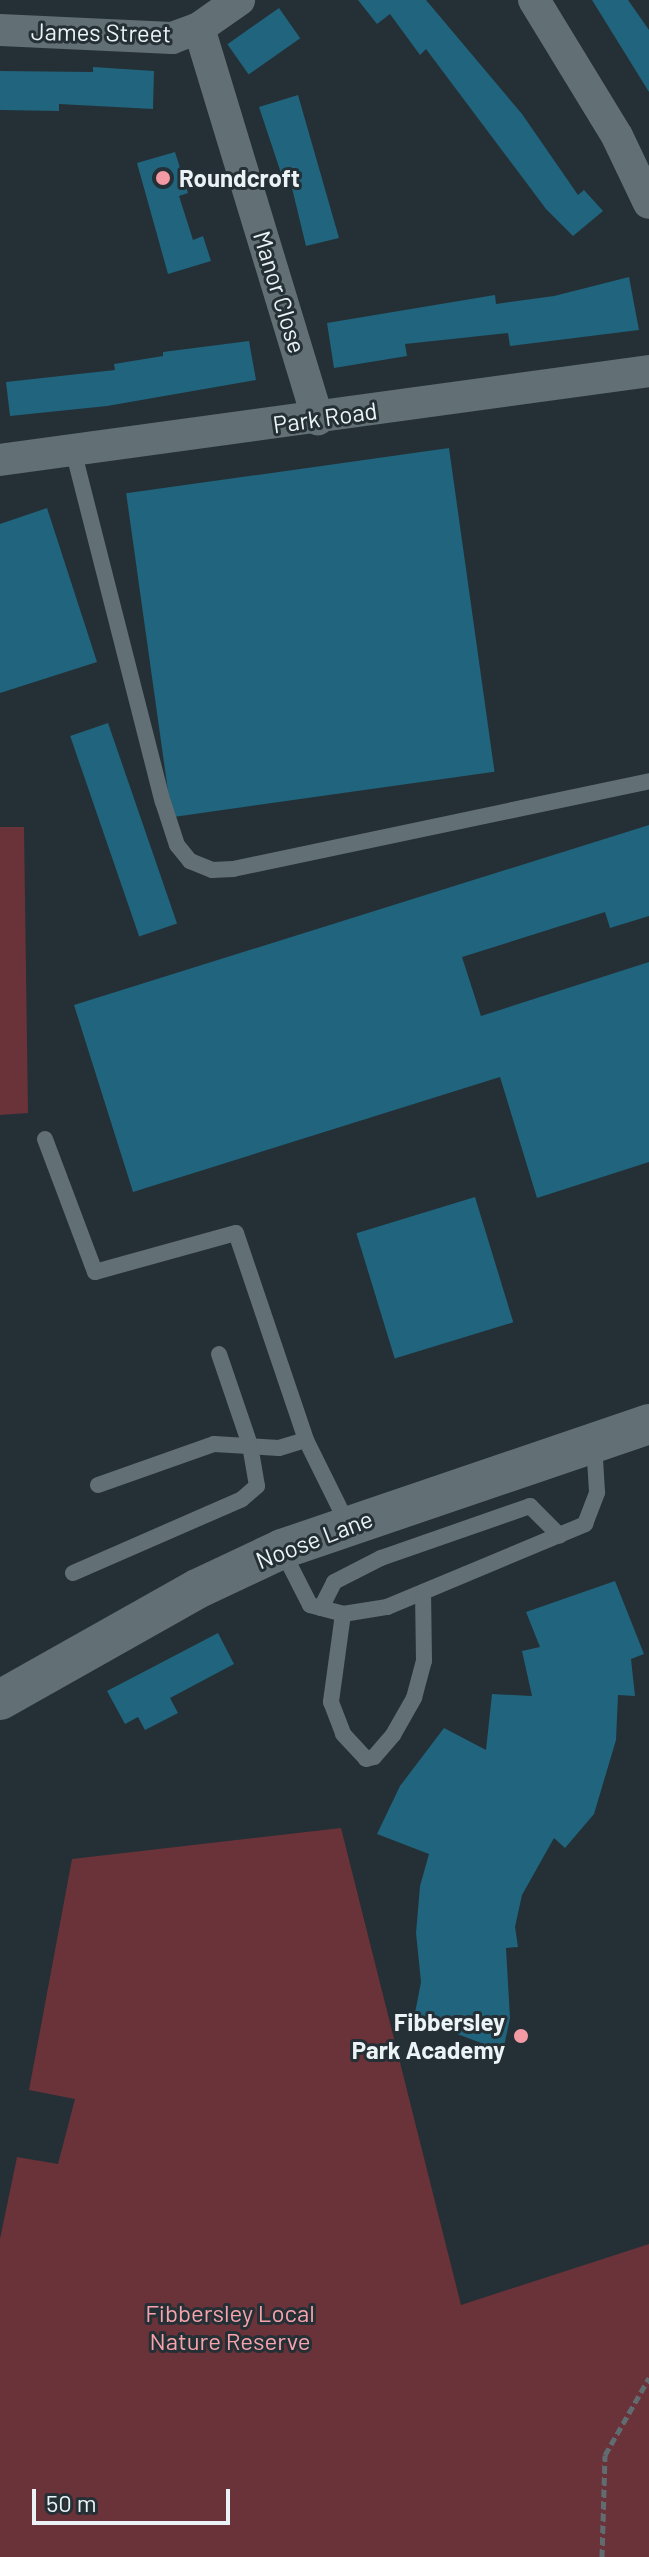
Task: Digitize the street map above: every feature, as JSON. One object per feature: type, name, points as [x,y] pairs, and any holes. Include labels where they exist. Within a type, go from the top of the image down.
[{"type":"street","name":"James Street","points":[[0,30],[172,38],[199,28],[239,0]]},
{"type":"street","points":[[534,0],[617,136],[649,203]]},
{"type":"street","name":"Manor Close","points":[[199,28],[318,419]]},
{"type":"street","name":"Park Road","points":[[0,460],[318,419],[649,371]]},
{"type":"street","name":"Noose Lane","points":[[0,1700],[197,1589],[282,1549],[649,1424]]},
{"type":"lane","points":[[73,450],[163,802],[177,845],[190,861],[212,870],[233,869],[649,781]]},
{"type":"lane","points":[[45,1139],[95,1272],[236,1233],[306,1440],[348,1525]]},
{"type":"lane","points":[[73,1573],[242,1499],[257,1486],[250,1445],[219,1354]]},
{"type":"lane","points":[[98,1485],[214,1444],[279,1448],[306,1440]]},
{"type":"lane","points":[[282,1549],[310,1605],[343,1614],[387,1607],[585,1524],[597,1492],[594,1443]]},
{"type":"lane","points":[[321,1608],[334,1582],[381,1558],[530,1506],[560,1536]]},
{"type":"lane","points":[[343,1614],[331,1702],[343,1734],[366,1759],[374,1757],[393,1735],[414,1698],[424,1661],[423,1592]]},
{"type":"path","points":[[602,2557],[605,2455],[649,2378]]},
{"type":"green space","points":[[0,827],[24,827],[28,1113],[0,1115]]},
{"type":"green space","name":"Fibbersley Local Nature Reserve","points":[[341,1828],[461,2305],[649,2244],[649,2557],[0,2557],[0,2239],[17,2157],[58,2164],[75,2099],[29,2090],[72,1859]]},
{"type":"building","points":[[358,0],[426,0],[522,114],[578,195],[584,190],[603,211],[573,236],[546,209],[426,49],[420,55],[390,14],[377,24]]},
{"type":"building","points":[[592,0],[628,0],[649,30],[649,92]]},
{"type":"building","points":[[279,8],[300,38],[249,74],[227,44]]},
{"type":"building","points":[[93,67],[154,71],[153,109],[59,104],[59,111],[0,110],[0,71],[93,72]]},
{"type":"building","points":[[298,95],[339,238],[306,246],[290,180],[284,182],[259,107]]},
{"type":"building","points":[[175,152],[188,193],[179,196],[193,240],[203,236],[211,261],[168,274],[137,163]]},
{"type":"building","points":[[629,277],[639,330],[510,346],[508,333],[405,344],[407,356],[334,368],[327,323],[495,295],[496,304],[554,296]]},
{"type":"building","points":[[249,341],[256,380],[107,406],[10,416],[6,382],[115,370],[114,364],[163,356],[163,352]]},
{"type":"building","points":[[449,448],[495,772],[172,817],[126,493]]},
{"type":"building","points":[[47,508],[97,662],[0,693],[0,524]]},
{"type":"building","points":[[108,723],[177,923],[139,936],[70,736]]},
{"type":"building","points":[[649,825],[649,916],[610,928],[605,912],[462,957],[481,1016],[649,962],[649,1162],[537,1198],[500,1077],[133,1192],[74,1005]]},
{"type":"building","points":[[475,1197],[513,1322],[395,1359],[356,1233]]},
{"type":"building","points":[[615,1581],[644,1654],[631,1659],[635,1696],[618,1695],[616,1740],[594,1814],[565,1848],[554,1838],[522,1895],[515,1927],[518,1947],[506,1948],[510,2018],[503,2051],[414,2018],[421,1982],[416,1933],[420,1886],[429,1854],[377,1834],[400,1786],[444,1728],[486,1750],[492,1694],[532,1696],[522,1651],[540,1647],[526,1612]]},
{"type":"building","points":[[218,1633],[234,1664],[170,1698],[178,1713],[145,1730],[138,1717],[125,1724],[107,1691]]},
{"type":"place","name":"Roundcroft","points":[[163,178]]},
{"type":"place","name":"Fibbersley Park Academy","points":[[521,2036]]}]
